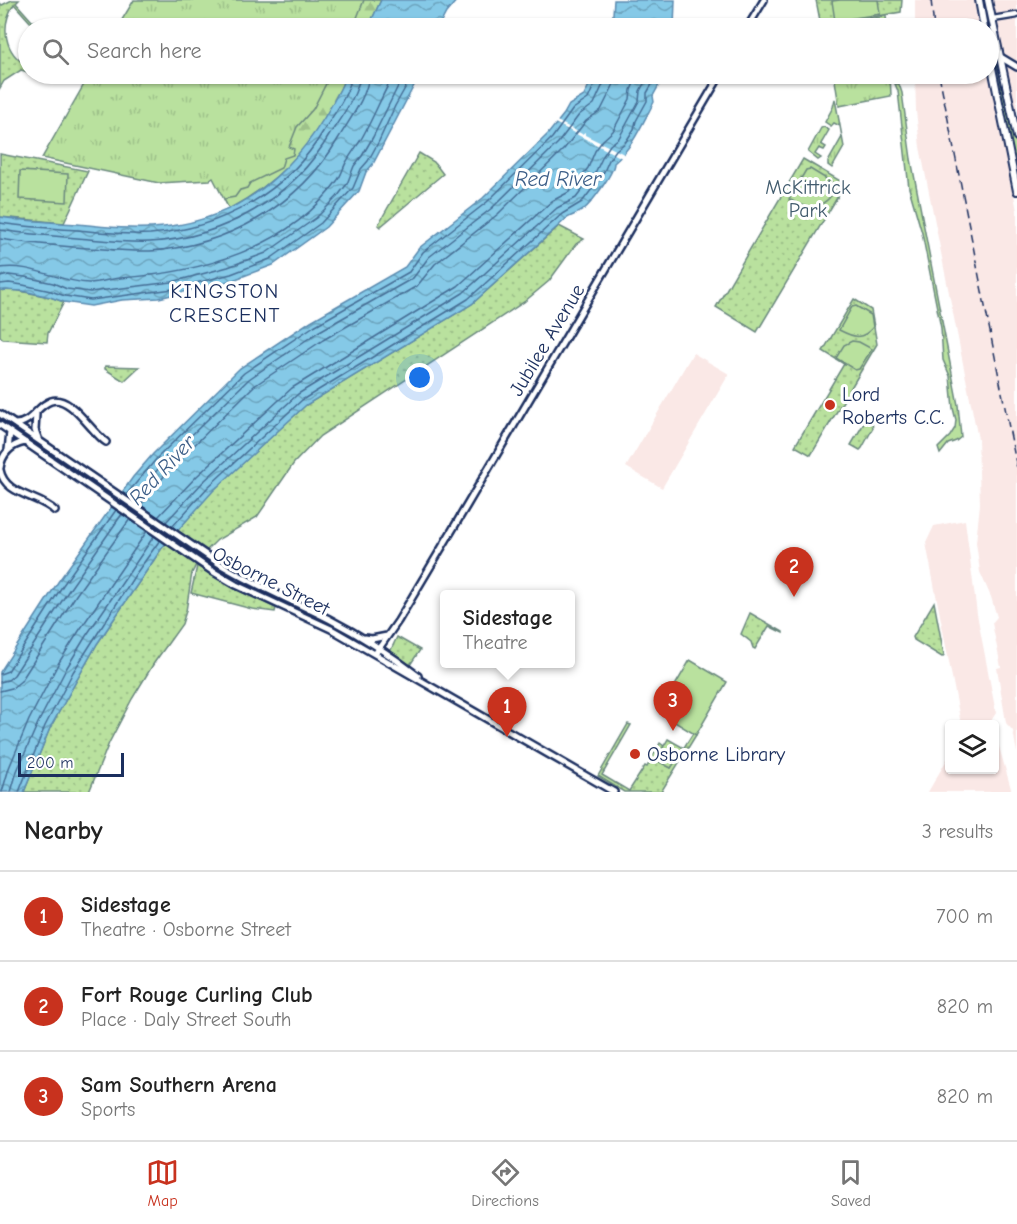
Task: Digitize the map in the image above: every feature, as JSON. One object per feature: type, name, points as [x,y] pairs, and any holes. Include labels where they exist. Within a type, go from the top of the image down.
[{"type":"main road","points":[[753,18],[764,0]]},
{"type":"main road","points":[[979,0],[982,18]]},
{"type":"main road","points":[[988,0],[992,18]]},
{"type":"main road","points":[[999,48],[1017,136]]},
{"type":"main road","points":[[1001,57],[1017,67]]},
{"type":"main road","name":"Jubilee Avenue","points":[[378,653],[715,84]]},
{"type":"main road","points":[[996,84],[1017,191]]},
{"type":"main road","points":[[15,424],[24,422],[50,401],[63,402],[71,406],[106,442]]},
{"type":"main road","name":"Osborne Street","points":[[0,414],[218,564],[241,578],[330,620],[361,638],[378,653]]},
{"type":"main road","points":[[36,414],[35,432],[41,442]]},
{"type":"main road","name":"Osborne Street","points":[[0,425],[212,571],[236,585],[378,653],[614,792]]},
{"type":"main road","points":[[8,450],[10,432]]},
{"type":"main road","points":[[25,442],[18,443],[3,457],[0,469],[6,484],[55,511]]},
{"type":"main road","name":"Jubilee Avenue","points":[[378,653],[398,621]]},
{"type":"main road","points":[[361,638],[372,639],[387,636]]},
{"type":"street","points":[[999,19],[1017,15]]},
{"type":"shaded area","points":[[915,0],[978,0],[981,18],[915,18]]},
{"type":"shaded area","points":[[979,0],[1017,0],[1017,137],[999,53],[999,18],[982,18]]},
{"type":"shaded area","points":[[915,84],[993,84],[1017,211],[1017,753],[1013,731],[1006,723],[997,668],[1001,667],[992,623],[997,617],[980,572],[976,542],[980,504],[978,439],[920,147]]},
{"type":"shaded area","points":[[693,353],[729,374],[662,488],[626,467]]},
{"type":"shaded area","points":[[965,520],[977,614],[996,713],[992,720],[960,720],[926,543],[934,526]]},
{"type":"shaded area","points":[[999,747],[1012,792],[928,792],[945,763],[945,774],[999,774]]},
{"type":"green space","points":[[12,0],[19,0],[16,3],[29,18],[27,18],[14,4],[6,30],[9,46],[18,59],[18,72],[4,81],[0,88],[0,3],[2,5]]},
{"type":"green space","points":[[134,0],[381,0],[373,18],[123,18]]},
{"type":"green space","points":[[364,0],[381,0],[373,18],[357,18]]},
{"type":"green space","points":[[816,0],[902,0],[901,12],[867,18],[819,18]]},
{"type":"green space","points":[[878,0],[880,14],[835,18],[832,1]]},
{"type":"green space","points":[[999,56],[1017,137],[1017,191],[996,84],[999,84]]},
{"type":"green space","points":[[84,84],[340,84],[278,177],[229,209],[213,178],[159,183],[42,158]]},
{"type":"green space","points":[[326,84],[342,84],[314,135],[286,168],[269,183],[229,209],[224,199],[235,197],[250,183],[281,168],[284,158],[293,155],[294,149],[289,147],[297,127],[313,109]]},
{"type":"green space","points":[[836,84],[890,84],[891,96],[839,106]]},
{"type":"green space","points":[[895,84],[899,84],[902,93],[911,159],[958,405],[961,437],[948,444],[940,454],[938,448],[950,436],[955,428],[956,420],[950,376],[943,360],[941,328],[922,233],[909,188],[898,91]]},
{"type":"green space","points":[[835,99],[844,147],[832,168],[828,162],[842,137],[840,126],[834,123],[831,126],[825,122]]},
{"type":"green space","points":[[821,128],[829,130],[821,144],[826,147],[824,150],[819,148],[815,154],[821,158],[818,160],[808,152]]},
{"type":"green space","points":[[419,153],[434,162],[443,174],[380,227],[378,225]]},
{"type":"green space","points":[[0,154],[88,171],[64,223],[0,217]]},
{"type":"green space","name":"McKittrick Park","points":[[803,159],[842,182],[844,186],[757,332],[716,307]]},
{"type":"green space","points":[[810,169],[838,186],[823,203],[811,207],[789,199],[806,170]]},
{"type":"green space","points":[[20,171],[68,174],[67,202],[19,199]]},
{"type":"green space","points":[[559,226],[584,239],[576,244],[549,281],[524,302],[320,436],[294,463],[257,517],[217,540],[200,557],[192,573],[182,624],[132,699],[109,743],[89,792],[24,792],[50,728],[97,644],[162,548],[212,491],[306,405],[472,304]]},
{"type":"green space","points":[[9,289],[64,302],[48,333],[47,342],[3,339],[0,336],[0,290]]},
{"type":"green space","name":"Lord Roberts C.C.","points":[[854,299],[871,310],[877,344],[811,455],[795,446],[844,364],[823,351]]},
{"type":"green space","points":[[856,306],[871,315],[873,327],[861,336],[839,330],[852,307]]},
{"type":"green space","points":[[852,341],[872,349],[859,369],[855,370],[836,358],[844,345]]},
{"type":"green space","points":[[105,366],[139,367],[124,381],[105,369]]},
{"type":"green space","points":[[870,413],[873,428],[860,450],[851,445]]},
{"type":"green space","points":[[197,566],[230,586],[276,608],[275,612],[252,609],[191,593]]},
{"type":"green space","points":[[934,602],[944,655],[942,657],[914,640],[913,637]]},
{"type":"green space","points":[[750,613],[783,633],[769,626],[755,649],[753,648],[751,642],[741,634]]},
{"type":"green space","points":[[397,637],[420,650],[410,665],[390,652]]},
{"type":"green space","points":[[690,660],[727,682],[696,735],[660,711]]},
{"type":"green space","points":[[628,724],[631,725],[602,775],[629,791],[645,766],[647,767],[660,743],[664,746],[656,760],[671,768],[693,733],[696,735],[661,792],[624,792],[598,776]]},
{"type":"green space","points":[[668,739],[684,748],[671,768],[656,760]]},
{"type":"water","points":[[381,0],[457,0],[443,18],[373,18]]},
{"type":"water","points":[[614,0],[675,0],[674,18],[613,18]]},
{"type":"water","points":[[342,84],[415,84],[373,164],[366,172],[359,191],[326,227],[273,265],[233,280],[159,298],[122,300],[91,306],[64,302],[23,291],[0,290],[0,217],[143,228],[197,221],[226,210],[253,195],[276,176],[298,154],[333,103]]},
{"type":"water","name":"Red River","points":[[589,84],[660,84],[653,96],[654,102],[637,135],[614,163],[606,181],[587,207],[566,219],[472,304],[306,405],[213,491],[162,548],[97,644],[50,728],[24,792],[0,792],[0,672],[58,582],[133,477],[153,454],[240,368],[311,321],[405,267],[419,248],[483,198],[548,134],[569,105],[584,96]]},
{"type":"pier","points":[[555,120],[582,134],[585,132],[585,135],[624,154],[622,158],[553,122]]},
{"type":"railway","points":[[931,0],[933,18]]},
{"type":"railway","points":[[941,84],[1017,468]]},
{"type":"place","name":"Lord Roberts C.C.","points":[[830,405]]},
{"type":"place","name":"Fort Rouge Curling Club","points":[[794,597]]},
{"type":"place","name":"Sam Southern Arena","points":[[673,731]]},
{"type":"place","name":"Sidestage","points":[[507,737]]},
{"type":"place","name":"Osborne Library","points":[[635,754]]},
{"type":"district","name":"KINGSTON CRESCENT","points":[[225,303]]}]
